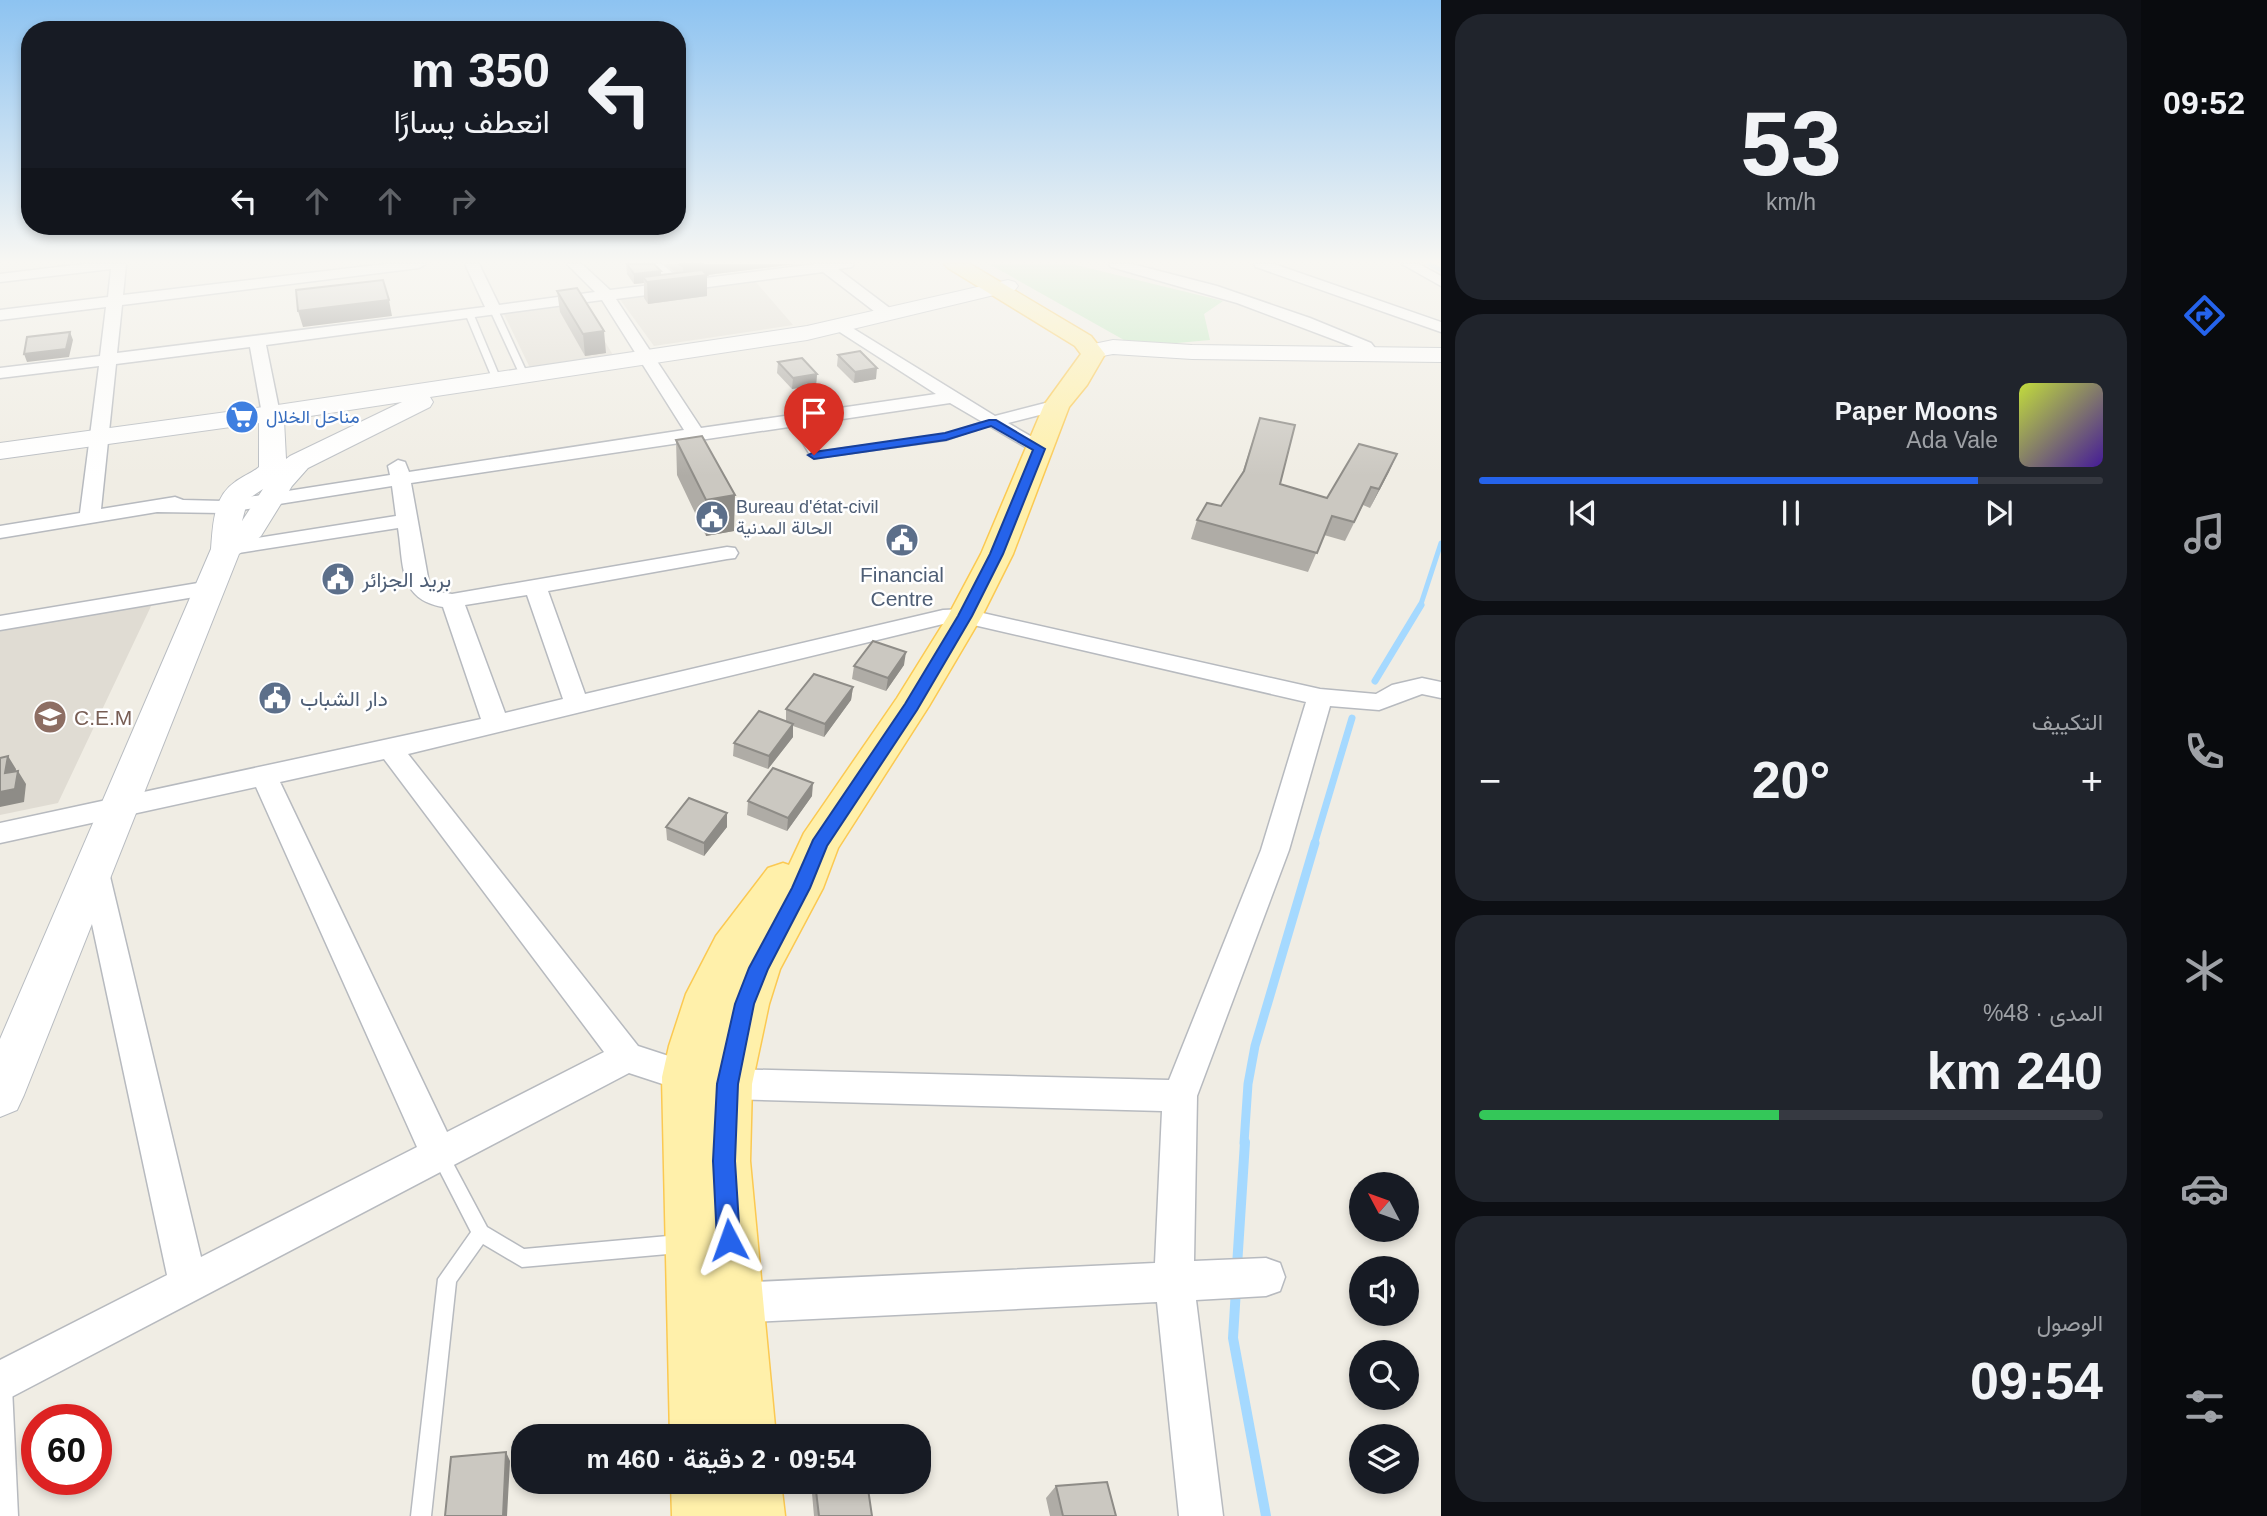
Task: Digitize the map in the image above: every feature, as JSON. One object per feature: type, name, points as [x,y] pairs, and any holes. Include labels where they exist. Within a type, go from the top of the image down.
[{"type":"main road","points":[[702,1424],[710,1242],[724,1161],[707,1081],[745,1004],[758,968],[801,888],[819,844],[911,706],[965,616],[997,554],[1039,449],[1066,395],[1110,365],[1108,351],[1081,335]]},
{"type":"main road","points":[[710,1242],[733,1303],[744,1424]]},
{"type":"main road","points":[[704,1494],[705,1516]]},
{"type":"main road","points":[[750,1494],[752,1516]]},
{"type":"street","points":[[90,516],[111,335]]},
{"type":"street","points":[[0,373],[304,335]]},
{"type":"street","points":[[632,335],[696,434]]},
{"type":"street","points":[[0,451],[271,414],[401,401],[450,387],[786,335]]},
{"type":"street","points":[[855,335],[1039,449]]},
{"type":"street","points":[[1340,335],[1365,346],[1371,354]]},
{"type":"street","points":[[0,1095],[226,550],[234,499],[273,468],[271,414],[257,341]]},
{"type":"street","points":[[1108,351],[1435,353]]},
{"type":"street","points":[[992,422],[1066,395]]},
{"type":"street","points":[[0,532],[157,506],[201,508],[234,499],[399,472],[546,456],[953,397]]},
{"type":"street","points":[[226,550],[252,529],[273,493],[292,468],[401,401]]},
{"type":"street","points":[[399,472],[420,588],[432,598],[452,601],[727,553]]},
{"type":"street","points":[[226,550],[407,520]]},
{"type":"street","points":[[535,587],[577,705]]},
{"type":"street","points":[[0,623],[210,588]]},
{"type":"street","points":[[452,601],[496,724]]},
{"type":"street","points":[[0,833],[390,749],[921,620],[965,616],[1320,697],[1379,702],[1401,691],[1422,686],[1441,690]]},
{"type":"street","points":[[1201,1516],[1183,1281],[1180,1096],[1275,850],[1320,697]]},
{"type":"street","points":[[390,749],[627,1057],[707,1081],[1180,1096]]},
{"type":"street","points":[[264,776],[438,1153]]},
{"type":"street","points":[[93,866],[188,1283]]},
{"type":"street","points":[[1,1382],[627,1057]]},
{"type":"street","points":[[733,1303],[1266,1277]]},
{"type":"lane","points":[[478,335],[497,380]]},
{"type":"lane","points":[[505,335],[524,375]]},
{"type":"lane","points":[[793,421],[814,455],[946,437],[992,422]]},
{"type":"lane","points":[[438,1153],[481,1233],[522,1258],[710,1242]]},
{"type":"lane","points":[[421,1516],[447,1279],[481,1233]]},
{"type":"lane","points":[[1,1382],[8,1516]]},
{"type":"shaded area","points":[[514,335],[601,335],[613,355],[530,368]]},
{"type":"shaded area","points":[[646,335],[728,335],[654,346]]},
{"type":"shaded area","name":"C.E.M","points":[[153,602],[58,803],[0,815],[0,631]]},
{"type":"green space","points":[[1115,335],[1209,335],[1210,340],[1155,345],[1124,340]]},
{"type":"building","points":[[69,335],[66,349],[24,354],[27,337]]},
{"type":"building","points":[[860,351],[877,368],[855,372],[838,355]]},
{"type":"building","points":[[802,358],[817,374],[793,378],[778,362]]},
{"type":"building","points":[[1260,418],[1295,425],[1280,484],[1327,498],[1359,444],[1397,454],[1379,489],[1371,487],[1354,522],[1332,516],[1317,553],[1197,520],[1207,503],[1221,506],[1244,471]]},
{"type":"building","points":[[702,436],[735,495],[706,500],[676,440]]},
{"type":"building","points":[[873,641],[906,652],[888,678],[854,666]]},
{"type":"building","points":[[814,674],[853,687],[825,724],[786,709]]},
{"type":"building","points":[[759,711],[793,724],[769,756],[734,743]]},
{"type":"building","points":[[8,756],[5,773],[18,771],[15,789],[0,792],[0,758]]},
{"type":"building","points":[[773,768],[813,783],[788,818],[748,801]]},
{"type":"building","points":[[689,798],[727,813],[704,843],[666,827]]},
{"type":"building","points":[[506,1452],[503,1516],[445,1516],[451,1457]]},
{"type":"building","points":[[1107,1482],[1116,1516],[1063,1516],[1056,1486]]},
{"type":"building","points":[[816,1494],[869,1494],[872,1516],[819,1516]]},
{"type":"waterway","points":[[1420,606],[1441,543]]},
{"type":"waterway","points":[[1375,681],[1420,606]]},
{"type":"waterway","points":[[1314,845],[1352,718]]},
{"type":"waterway","points":[[1244,1143],[1248,1084],[1255,1046],[1315,843]]},
{"type":"waterway","points":[[1237,1266],[1245,1142]]},
{"type":"waterway","points":[[1236,1289],[1233,1338],[1266,1516]]},
{"type":"place","name":"مناحل الخلال","points":[[242,417]]},
{"type":"place","name":"Bureau d'état-civil الحالة المدنية","points":[[712,517]]},
{"type":"place","name":"Financial Centre","points":[[902,540]]},
{"type":"place","name":"بريد الجزائر","points":[[338,579]]},
{"type":"place","name":"دار الشباب","points":[[275,698]]},
{"type":"place","name":"C.E.M","points":[[50,717]]},
{"type":"route","points":[[729,1240],[724,1161],[727,1084],[734,1043],[758,968],[801,888],[819,844],[911,706],[965,616],[997,554],[1039,449],[992,422],[946,437],[814,455]]}]
